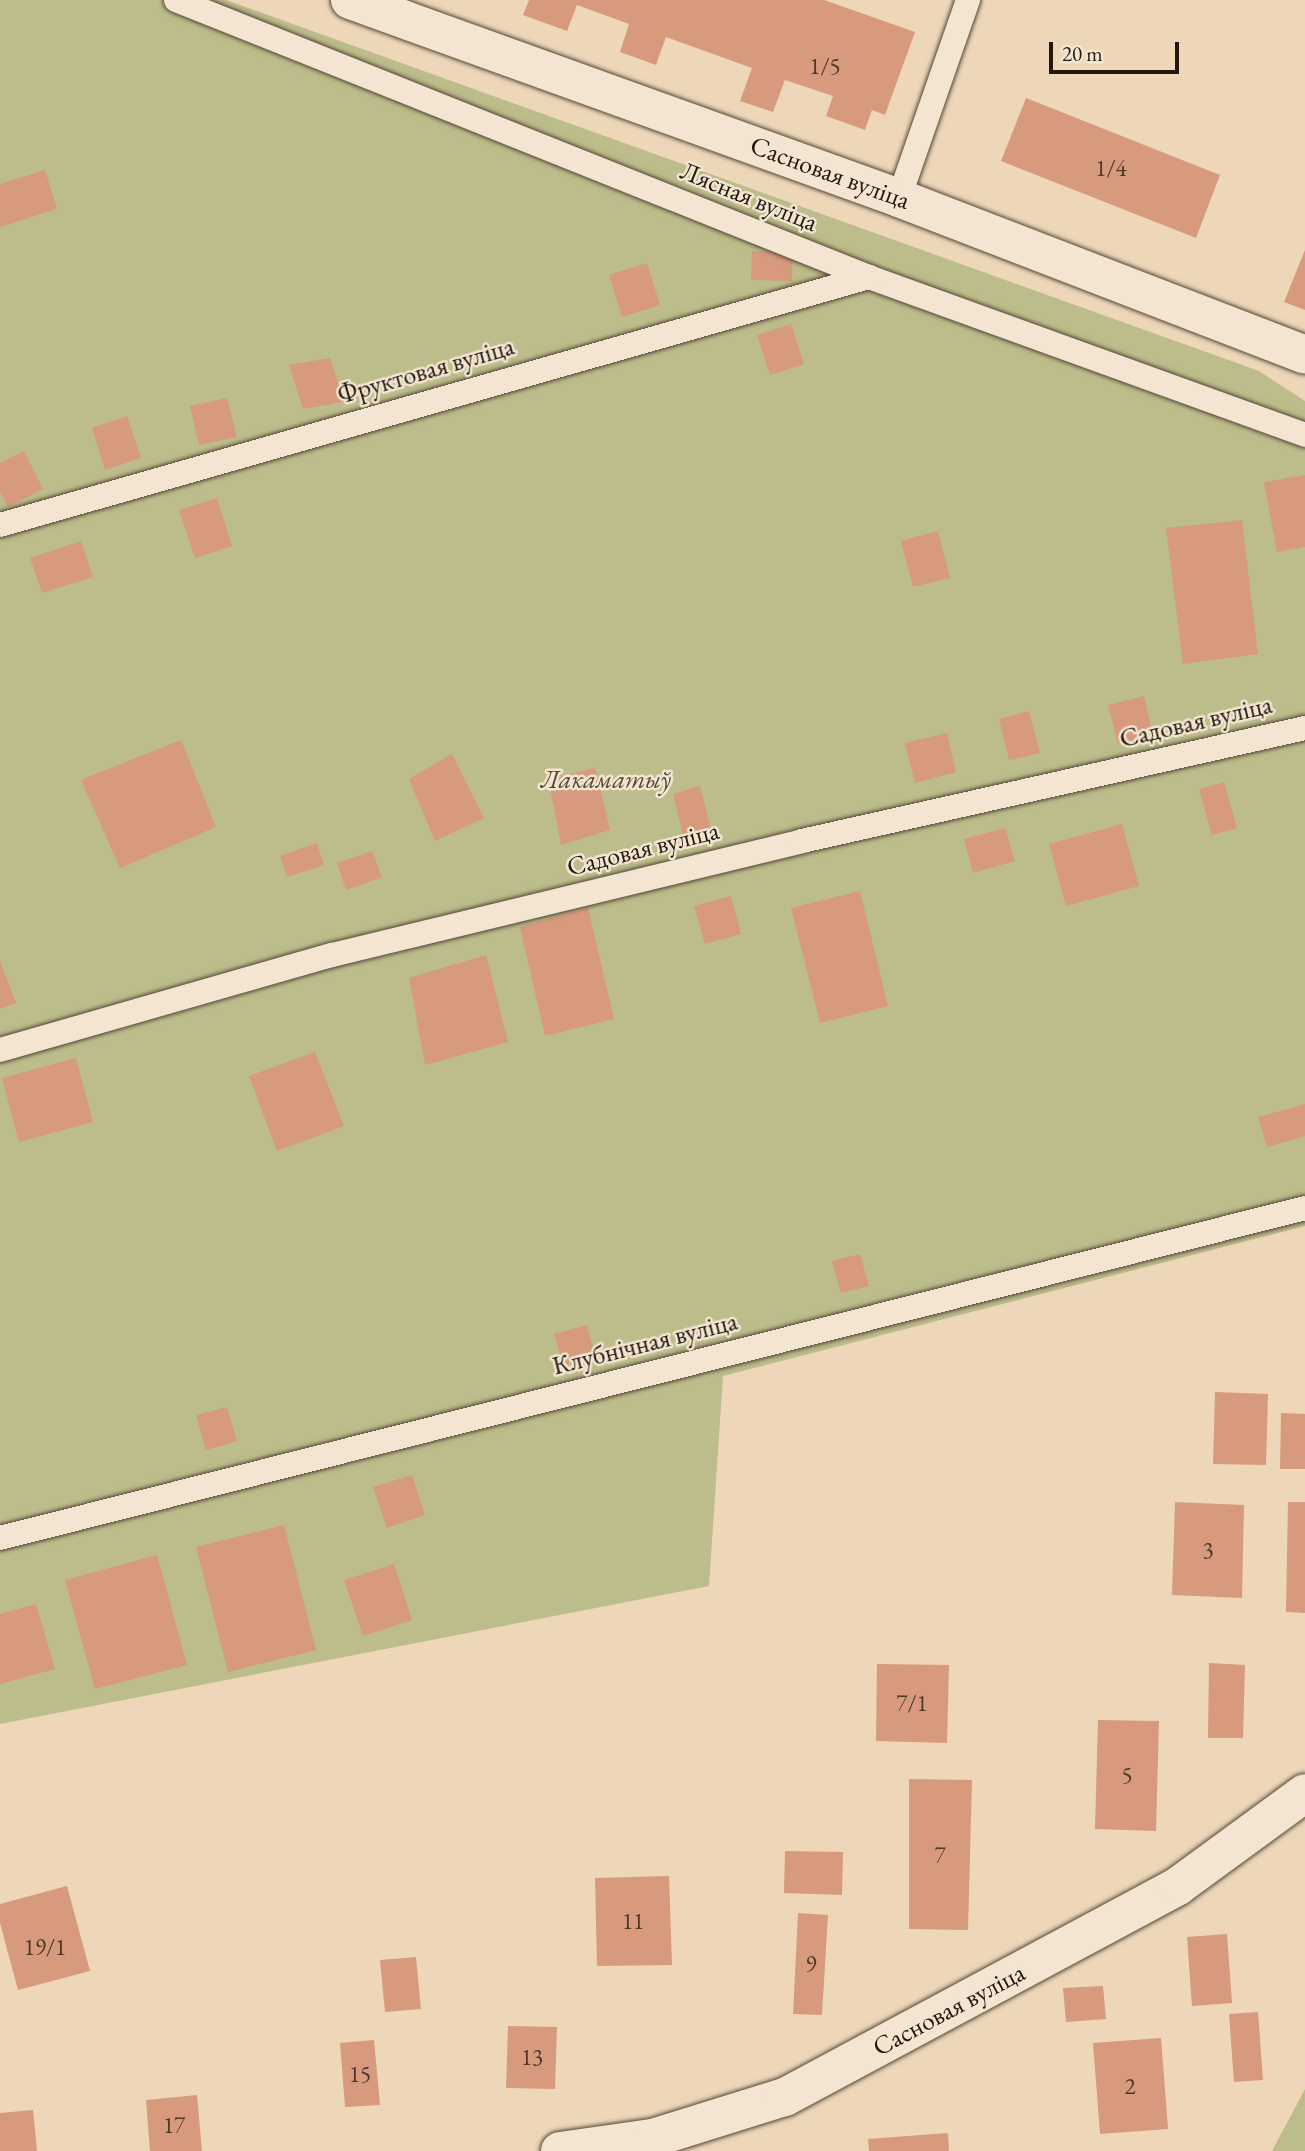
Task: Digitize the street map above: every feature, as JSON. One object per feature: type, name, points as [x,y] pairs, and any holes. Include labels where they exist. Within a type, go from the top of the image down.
[{"type":"street","name":"Сасновая вуліца","points":[[352,0],[899,198],[1305,355]]},
{"type":"street","name":"Сасновая вуліца","points":[[559,2151],[656,2144],[785,2097],[1178,1886],[1305,1793]]},
{"type":"lane","name":"Лясная вуліца","points":[[176,0],[869,277],[1305,435]]},
{"type":"lane","points":[[899,198],[968,0]]},
{"type":"lane","name":"Фруктовая вуліца","points":[[0,524],[869,277]]},
{"type":"lane","name":"Садовая вуліца","points":[[0,1050],[345,952],[802,841],[1305,728]]},
{"type":"lane","name":"Клубнічная вуліца","points":[[0,1538],[1305,1208]]},
{"type":"green space","name":"Лакаматыў","points":[[0,0],[226,0],[1259,371],[1305,401],[1305,1226],[723,1376],[709,1586],[0,1724]]},
{"type":"green space","points":[[1305,2089],[1305,2151],[1272,2151]]},
{"type":"building","points":[[529,0],[824,0],[915,32],[885,115],[872,110],[865,130],[826,116],[833,96],[785,80],[773,112],[740,101],[752,68],[666,37],[656,65],[620,52],[629,24],[577,5],[567,31],[523,15]]},
{"type":"building","points":[[1026,98],[1220,175],[1196,238],[1001,161]]},
{"type":"building","points":[[45,170],[57,209],[0,227],[0,184]]},
{"type":"building","points":[[1305,250],[1305,310],[1284,302]]},
{"type":"building","points":[[752,251],[793,251],[792,281],[751,280]]},
{"type":"building","points":[[647,263],[660,305],[622,317],[609,275]]},
{"type":"building","points":[[791,324],[804,364],[770,375],[757,335]]},
{"type":"building","points":[[330,358],[344,402],[303,409],[289,365]]},
{"type":"building","points":[[227,398],[237,437],[199,445],[190,406]]},
{"type":"building","points":[[127,416],[141,458],[105,470],[92,428]]},
{"type":"building","points":[[24,451],[43,489],[8,507],[0,491],[0,463]]},
{"type":"building","points":[[1305,475],[1305,547],[1277,552],[1264,482]]},
{"type":"building","points":[[217,498],[232,546],[195,558],[179,510]]},
{"type":"building","points":[[1242,520],[1258,654],[1183,664],[1166,528]]},
{"type":"building","points":[[938,531],[950,578],[913,587],[901,541]]},
{"type":"building","points":[[81,541],[93,577],[42,593],[30,558]]},
{"type":"building","points":[[1144,696],[1153,735],[1118,743],[1108,705]]},
{"type":"building","points":[[1029,711],[1040,753],[1009,760],[999,719]]},
{"type":"building","points":[[947,733],[956,772],[915,783],[905,743]]},
{"type":"building","points":[[181,740],[216,827],[120,868],[81,780]]},
{"type":"building","points":[[452,754],[484,818],[435,841],[409,779]]},
{"type":"building","points":[[595,767],[610,830],[561,845],[549,781]]},
{"type":"building","points":[[1224,782],[1237,828],[1212,835],[1199,789]]},
{"type":"building","points":[[700,786],[711,828],[683,835],[673,794]]},
{"type":"building","points":[[1122,824],[1139,886],[1066,906],[1049,844]]},
{"type":"building","points":[[1005,828],[1015,861],[973,873],[964,839]]},
{"type":"building","points":[[317,843],[324,865],[287,877],[280,856]]},
{"type":"building","points":[[372,851],[382,877],[346,890],[337,863]]},
{"type":"building","points":[[860,891],[888,1006],[820,1023],[791,908]]},
{"type":"building","points":[[731,896],[741,934],[705,944],[694,906]]},
{"type":"building","points":[[588,908],[614,1019],[545,1036],[520,927]]},
{"type":"building","points":[[486,955],[508,1042],[425,1065],[409,978]]},
{"type":"building","points":[[0,961],[16,1003],[0,1009]]},
{"type":"building","points":[[315,1052],[344,1126],[277,1151],[249,1076]]},
{"type":"building","points":[[76,1058],[93,1122],[19,1142],[2,1078]]},
{"type":"building","points":[[1305,1104],[1305,1136],[1267,1147],[1258,1117]]},
{"type":"building","points":[[860,1254],[869,1286],[841,1293],[832,1261]]},
{"type":"building","points":[[587,1325],[595,1356],[563,1365],[554,1334]]},
{"type":"building","points":[[1215,1392],[1268,1394],[1266,1465],[1213,1464]]},
{"type":"building","points":[[227,1407],[237,1441],[206,1450],[196,1415]]},
{"type":"building","points":[[1281,1413],[1305,1414],[1305,1469],[1280,1469]]},
{"type":"building","points":[[412,1475],[425,1515],[387,1528],[373,1487]]},
{"type":"building","points":[[1175,1502],[1244,1505],[1242,1598],[1172,1595]]},
{"type":"building","points":[[1288,1502],[1305,1502],[1305,1613],[1286,1612]]},
{"type":"building","points":[[284,1525],[316,1650],[228,1672],[196,1547]]},
{"type":"building","points":[[157,1555],[187,1665],[95,1689],[65,1580]]},
{"type":"building","points":[[394,1564],[412,1620],[363,1636],[344,1580]]},
{"type":"building","points":[[36,1604],[55,1669],[0,1684],[0,1614]]},
{"type":"building","points":[[1209,1663],[1245,1665],[1243,1738],[1208,1738]]},
{"type":"building","points":[[877,1664],[949,1665],[947,1743],[876,1741]]},
{"type":"building","points":[[1098,1720],[1159,1721],[1156,1831],[1095,1829]]},
{"type":"building","points":[[909,1779],[972,1780],[968,1930],[909,1929]]},
{"type":"building","points":[[785,1851],[843,1852],[842,1895],[784,1893]]},
{"type":"building","points":[[669,1876],[672,1965],[597,1966],[595,1878]]},
{"type":"building","points":[[67,1886],[90,1971],[18,1990],[0,1923],[0,1904]]},
{"type":"building","points":[[798,1913],[828,1915],[822,2015],[793,2014]]},
{"type":"building","points":[[1227,1934],[1232,2003],[1192,2006],[1187,1937]]},
{"type":"building","points":[[416,1957],[421,2009],[385,2012],[380,1960]]},
{"type":"building","points":[[1103,1986],[1106,2019],[1066,2022],[1063,1988]]},
{"type":"building","points":[[1258,2012],[1263,2080],[1234,2082],[1229,2014]]},
{"type":"building","points":[[508,2026],[557,2027],[555,2089],[506,2088]]},
{"type":"building","points":[[1161,2038],[1168,2129],[1100,2134],[1093,2043]]},
{"type":"building","points":[[374,2040],[380,2105],[345,2107],[340,2043]]},
{"type":"building","points":[[197,2095],[202,2151],[150,2151],[146,2100]]},
{"type":"building","points":[[33,2110],[37,2151],[0,2151],[0,2113]]},
{"type":"building","points":[[948,2133],[949,2151],[869,2151],[868,2139]]}]
